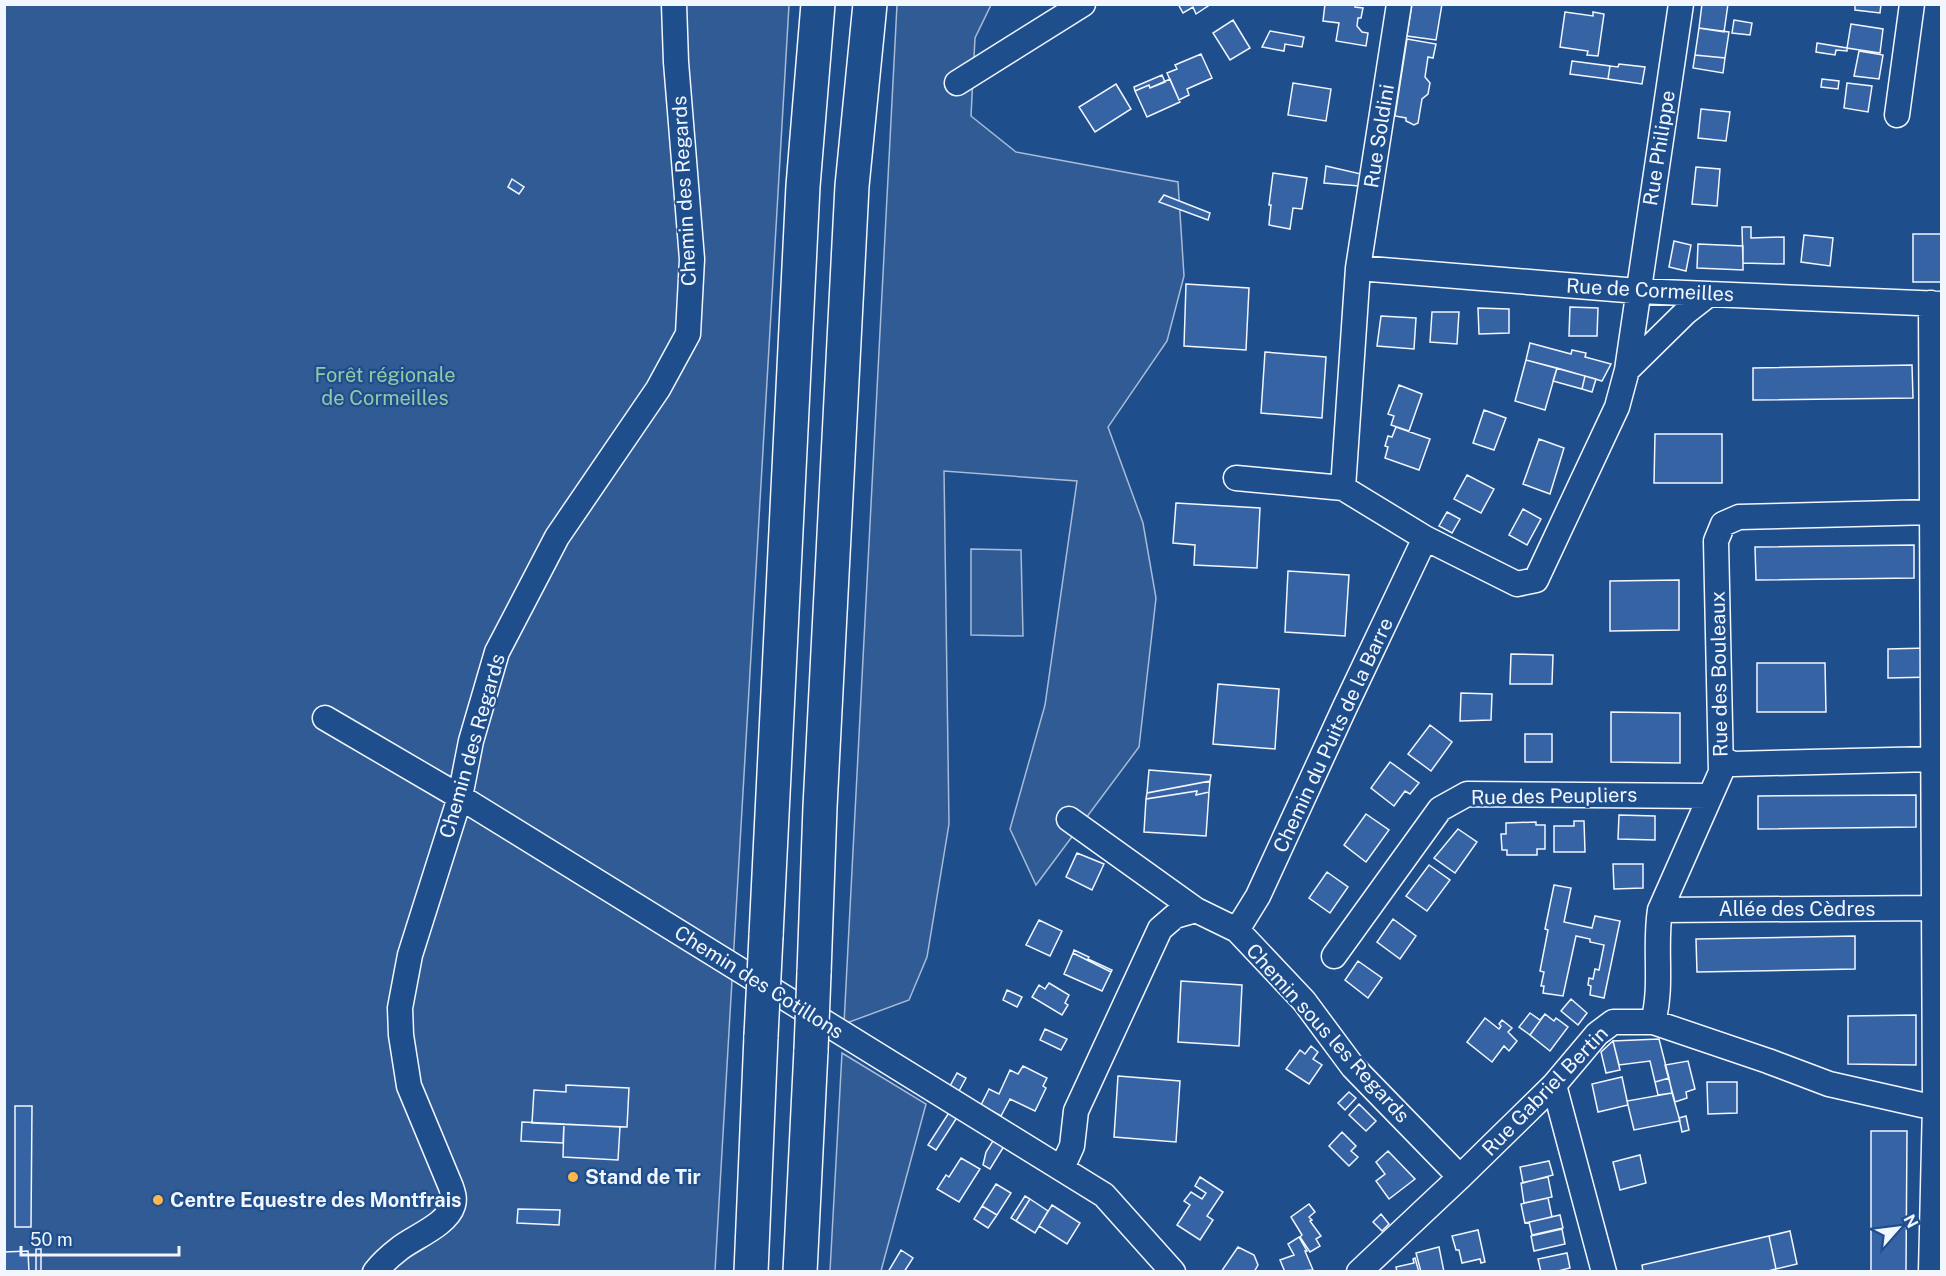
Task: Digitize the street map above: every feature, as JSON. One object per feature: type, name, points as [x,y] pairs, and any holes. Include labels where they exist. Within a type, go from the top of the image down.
[{"type":"highway","points":[[751,1272],[765,936],[802,209],[818,4]]},
{"type":"highway","points":[[801,1272],[820,807],[852,186],[870,4]]},
{"type":"street","name":"Chemin des Regards","points":[[375,1272],[401,1247],[441,1222],[451,1211],[453,1205],[451,1187],[409,1086],[401,1035],[400,1008],[410,955],[460,797],[471,741],[497,652],[557,537],[658,389],[688,334],[692,259],[676,62],[674,4]]},
{"type":"street","points":[[957,83],[1083,4]]},
{"type":"street","name":"Rue Soldini","points":[[1358,268],[1400,4]]},
{"type":"street","name":"Rue Philippe","points":[[1638,291],[1681,4]]},
{"type":"street","points":[[1897,115],[1912,4]]},
{"type":"street","points":[[1342,488],[1358,268]]},
{"type":"street","name":"Rue de Cormeilles","points":[[1358,268],[1638,291],[1936,303]]},
{"type":"street","points":[[1236,478],[1342,488],[1425,538],[1517,584],[1536,580],[1617,407],[1627,370],[1638,291]]},
{"type":"street","points":[[1627,370],[1686,312],[1709,294]]},
{"type":"street","points":[[1931,1272],[1938,1104],[1934,908],[1931,346],[1936,303]]},
{"type":"street","name":"Rue des Bouleaux","points":[[1653,1022],[1657,1007],[1657,927],[1660,910],[1721,772],[1716,541],[1723,524],[1739,517],[1932,512]]},
{"type":"street","name":"Chemin du Puits de la Barre","points":[[1237,930],[1258,896],[1425,538]]},
{"type":"street","name":"Chemin des Cotillons","points":[[325,718],[460,797],[1104,1195],[1173,1272]]},
{"type":"street","points":[[1721,758],[1733,764],[1933,759]]},
{"type":"street","name":"Rue des Peupliers","points":[[1334,957],[1440,808],[1467,794],[1709,796]]},
{"type":"street","name":"Chemin sous les Regards","points":[[1069,819],[1196,910],[1237,930],[1304,1001],[1353,1067],[1460,1177]]},
{"type":"street","name":"Allée des Cèdres","points":[[1660,910],[1934,908]]},
{"type":"street","points":[[1062,1168],[1072,1146],[1076,1111],[1160,929],[1175,916],[1196,910]]},
{"type":"street","name":"Rue Gabriel Bertin","points":[[1359,1272],[1554,1085],[1597,1034],[1612,1022],[1653,1022],[1829,1084],[1922,1105],[1938,1104]]},
{"type":"street","points":[[1554,1085],[1604,1272]]},
{"type":"green space","name":"Forêt régionale de Cormeilles","points":[[5,5],[789,5],[715,1271],[5,1272]]},
{"type":"green space","points":[[897,5],[991,5],[975,38],[971,116],[1016,152],[1178,182],[1184,276],[1167,341],[1108,427],[1143,523],[1156,598],[1139,747],[1036,885],[1010,829],[1045,705],[1077,481],[944,471],[949,824],[927,957],[909,1000],[844,1024]]},
{"type":"green space","points":[[971,549],[1021,550],[1023,636],[971,635]]},
{"type":"green space","points":[[842,1053],[926,1104],[881,1271],[830,1271]]},
{"type":"building","points":[[1178,4],[1211,4],[1196,14],[1193,7],[1183,13]]},
{"type":"building","points":[[1325,4],[1355,4],[1355,7],[1363,8],[1357,26],[1362,32],[1368,33],[1366,46],[1336,41],[1339,23],[1323,21]]},
{"type":"building","points":[[1412,4],[1442,4],[1436,40],[1407,36]]},
{"type":"building","points":[[1702,4],[1728,4],[1724,32],[1699,28]]},
{"type":"building","points":[[1855,4],[1881,4],[1880,13],[1855,10]]},
{"type":"building","points":[[1565,12],[1593,16],[1593,12],[1604,14],[1598,56],[1587,55],[1588,51],[1560,47]]},
{"type":"building","points":[[1233,20],[1250,48],[1230,60],[1213,33]]},
{"type":"building","points":[[1734,20],[1752,23],[1750,35],[1732,33]]},
{"type":"building","points":[[1851,24],[1883,29],[1880,53],[1847,48]]},
{"type":"building","points":[[1699,28],[1729,32],[1725,58],[1695,55]]},
{"type":"building","points":[[1270,31],[1304,37],[1302,47],[1285,44],[1284,51],[1262,47]]},
{"type":"building","points":[[1407,39],[1436,44],[1433,58],[1428,57],[1425,77],[1430,83],[1428,94],[1422,99],[1418,123],[1414,125],[1406,121],[1406,118],[1395,116]]},
{"type":"building","points":[[1817,43],[1847,48],[1847,51],[1836,50],[1835,55],[1816,52]]},
{"type":"building","points":[[1859,51],[1883,55],[1879,79],[1854,76]]},
{"type":"building","points":[[1201,54],[1212,78],[1187,89],[1189,95],[1179,100],[1167,73],[1177,69],[1175,65]]},
{"type":"building","points":[[1695,55],[1725,58],[1723,73],[1693,68]]},
{"type":"building","points":[[1572,61],[1610,66],[1608,79],[1570,74]]},
{"type":"building","points":[[1619,64],[1645,67],[1642,84],[1608,79],[1610,66],[1618,67]]},
{"type":"building","points":[[1162,75],[1165,82],[1135,91],[1134,87]]},
{"type":"building","points":[[1170,79],[1180,102],[1147,117],[1135,91],[1149,85],[1150,88]]},
{"type":"building","points":[[1822,79],[1839,81],[1838,89],[1821,87]]},
{"type":"building","points":[[1293,83],[1331,89],[1326,121],[1288,115]]},
{"type":"building","points":[[1847,83],[1872,86],[1868,112],[1844,108]]},
{"type":"building","points":[[1116,84],[1131,109],[1095,132],[1079,107]]},
{"type":"building","points":[[1701,109],[1730,112],[1726,141],[1698,138]]},
{"type":"building","points":[[1326,166],[1361,174],[1359,186],[1324,183]]},
{"type":"building","points":[[1696,167],[1720,169],[1717,206],[1692,204]]},
{"type":"building","points":[[1273,173],[1307,178],[1302,209],[1293,208],[1290,229],[1269,225]]},
{"type":"building","points":[[512,179],[524,187],[519,194],[508,187]]},
{"type":"building","points":[[1164,195],[1210,213],[1208,220],[1159,202]]},
{"type":"building","points":[[1742,227],[1751,227],[1751,238],[1784,237],[1784,264],[1743,263]]},
{"type":"building","points":[[1913,234],[1942,234],[1942,282],[1913,282]]},
{"type":"building","points":[[1804,235],[1833,238],[1830,266],[1801,262]]},
{"type":"building","points":[[1674,241],[1691,245],[1686,271],[1669,267]]},
{"type":"building","points":[[1698,244],[1743,246],[1743,270],[1697,268]]},
{"type":"building","points":[[1186,284],[1249,288],[1246,350],[1184,346]]},
{"type":"building","points":[[1570,307],[1598,308],[1597,336],[1569,336]]},
{"type":"building","points":[[1478,308],[1509,309],[1509,333],[1479,334]]},
{"type":"building","points":[[1432,312],[1459,312],[1457,344],[1430,342]]},
{"type":"building","points":[[1381,316],[1416,318],[1414,349],[1377,346]]},
{"type":"building","points":[[1530,343],[1571,354],[1572,350],[1586,353],[1585,357],[1611,364],[1602,381],[1526,360]]},
{"type":"building","points":[[1265,352],[1326,357],[1322,418],[1261,413]]},
{"type":"building","points":[[1526,360],[1557,368],[1545,410],[1515,401]]},
{"type":"building","points":[[1912,365],[1913,398],[1753,400],[1753,368]]},
{"type":"building","points":[[1557,368],[1585,376],[1582,389],[1553,381]]},
{"type":"building","points":[[1585,376],[1596,379],[1592,392],[1582,389]]},
{"type":"building","points":[[1399,385],[1422,394],[1409,431],[1391,425],[1394,416],[1388,414]]},
{"type":"building","points":[[1484,410],[1506,418],[1494,450],[1473,443]]},
{"type":"building","points":[[1396,427],[1430,439],[1419,470],[1385,458],[1388,436],[1392,437]]},
{"type":"building","points":[[1655,434],[1722,434],[1722,483],[1654,483]]},
{"type":"building","points":[[1539,439],[1564,448],[1550,494],[1523,484]]},
{"type":"building","points":[[1467,475],[1494,489],[1481,513],[1454,499]]},
{"type":"building","points":[[1176,503],[1260,508],[1257,568],[1194,565],[1195,545],[1173,543]]},
{"type":"building","points":[[1523,509],[1541,519],[1527,545],[1509,535]]},
{"type":"building","points":[[1447,512],[1460,519],[1452,533],[1439,526]]},
{"type":"building","points":[[1914,545],[1914,578],[1756,580],[1755,547]]},
{"type":"building","points":[[1288,571],[1349,575],[1345,636],[1285,632]]},
{"type":"building","points":[[1679,580],[1679,630],[1610,631],[1610,581]]},
{"type":"building","points":[[1927,648],[1932,677],[1888,678],[1888,649]]},
{"type":"building","points":[[1511,654],[1553,655],[1552,684],[1510,684]]},
{"type":"building","points":[[1757,663],[1825,663],[1826,712],[1757,712]]},
{"type":"building","points":[[1218,684],[1279,689],[1275,749],[1213,744]]},
{"type":"building","points":[[1461,693],[1492,694],[1491,720],[1460,721]]},
{"type":"building","points":[[1611,712],[1680,713],[1680,763],[1611,762]]},
{"type":"building","points":[[1430,725],[1452,742],[1431,771],[1408,754]]},
{"type":"building","points":[[1525,734],[1552,734],[1552,762],[1525,762]]},
{"type":"building","points":[[1390,762],[1419,783],[1410,794],[1405,791],[1394,806],[1371,788]]},
{"type":"building","points":[[1149,770],[1211,775],[1210,781],[1147,793]]},
{"type":"building","points":[[1210,781],[1209,792],[1196,795],[1197,791],[1146,799],[1147,793]]},
{"type":"building","points":[[1197,791],[1196,795],[1209,792],[1206,836],[1144,832],[1146,799]]},
{"type":"building","points":[[1916,795],[1916,827],[1758,829],[1758,796]]},
{"type":"building","points":[[1366,814],[1389,830],[1366,862],[1344,845]]},
{"type":"building","points":[[1619,815],[1655,816],[1655,840],[1618,839]]},
{"type":"building","points":[[1574,821],[1584,821],[1585,852],[1554,852],[1554,826],[1574,826]]},
{"type":"building","points":[[1536,822],[1536,825],[1545,825],[1545,849],[1537,849],[1537,855],[1507,855],[1507,850],[1502,850],[1501,834],[1506,834],[1506,823]]},
{"type":"building","points":[[1458,829],[1477,842],[1455,873],[1434,858]]},
{"type":"building","points":[[1077,853],[1104,864],[1092,890],[1066,877]]},
{"type":"building","points":[[1613,864],[1643,864],[1643,888],[1614,889]]},
{"type":"building","points":[[1429,865],[1450,880],[1427,911],[1406,896]]},
{"type":"building","points":[[1327,872],[1348,887],[1330,913],[1309,898]]},
{"type":"building","points":[[1554,885],[1571,888],[1564,922],[1592,928],[1595,916],[1620,921],[1604,998],[1590,995],[1591,986],[1588,985],[1589,978],[1593,979],[1595,969],[1599,970],[1604,945],[1576,936],[1563,996],[1543,993],[1544,986],[1541,986],[1544,972],[1540,971],[1548,930],[1545,929]]},
{"type":"building","points":[[1393,919],[1416,936],[1400,959],[1377,942]]},
{"type":"building","points":[[1039,920],[1062,931],[1050,956],[1026,945]]},
{"type":"building","points":[[1855,936],[1855,969],[1697,972],[1696,939]]},
{"type":"building","points":[[1074,950],[1112,970],[1111,972],[1073,953]]},
{"type":"building","points":[[1073,953],[1111,972],[1102,991],[1064,974]]},
{"type":"building","points":[[1358,961],[1382,978],[1368,998],[1345,980]]},
{"type":"building","points":[[1181,981],[1242,985],[1239,1046],[1178,1042]]},
{"type":"building","points":[[1049,983],[1069,995],[1065,1003],[1068,1005],[1062,1015],[1032,997],[1039,985],[1045,989]]},
{"type":"building","points":[[1007,990],[1022,997],[1017,1007],[1003,1000]]},
{"type":"building","points":[[1571,999],[1587,1013],[1578,1025],[1561,1011]]},
{"type":"building","points":[[1530,1013],[1540,1020],[1545,1014],[1530,1035],[1519,1027]]},
{"type":"building","points":[[1545,1014],[1554,1021],[1556,1018],[1568,1027],[1550,1051],[1530,1035]]},
{"type":"building","points":[[1916,1015],[1916,1065],[1848,1064],[1848,1016]]},
{"type":"building","points":[[1485,1018],[1499,1029],[1502,1020],[1512,1028],[1508,1032],[1517,1041],[1509,1051],[1504,1046],[1492,1062],[1467,1042]]},
{"type":"building","points":[[1045,1029],[1067,1039],[1061,1050],[1040,1040]]},
{"type":"building","points":[[1659,1039],[1669,1078],[1655,1082],[1650,1061],[1619,1065],[1613,1041]]},
{"type":"building","points":[[1613,1041],[1620,1070],[1606,1073],[1601,1052]]},
{"type":"building","points":[[1311,1046],[1318,1052],[1313,1059],[1322,1065],[1309,1084],[1286,1069],[1300,1050],[1305,1054]]},
{"type":"building","points":[[1688,1061],[1695,1089],[1686,1092],[1687,1098],[1675,1102],[1665,1065]]},
{"type":"building","points":[[1023,1066],[1047,1078],[1043,1086],[1046,1088],[1035,1111],[1010,1099],[1001,1116],[981,1105],[989,1089],[999,1094],[1010,1070],[1018,1074]]},
{"type":"building","points":[[957,1073],[966,1078],[959,1091],[950,1086]]},
{"type":"building","points":[[1118,1076],[1180,1081],[1176,1142],[1114,1137]]},
{"type":"building","points":[[1622,1077],[1628,1105],[1598,1112],[1592,1084]]},
{"type":"building","points":[[1669,1078],[1672,1093],[1658,1095],[1655,1082]]},
{"type":"building","points":[[1707,1082],[1737,1082],[1737,1113],[1708,1114]]},
{"type":"building","points":[[566,1085],[629,1088],[627,1127],[532,1123],[534,1090],[566,1092]]},
{"type":"building","points":[[1349,1092],[1356,1098],[1345,1110],[1338,1103]]},
{"type":"building","points":[[1672,1093],[1680,1121],[1634,1130],[1627,1101]]},
{"type":"building","points":[[1359,1104],[1376,1121],[1366,1131],[1349,1115]]},
{"type":"building","points":[[15,1106],[32,1106],[31,1227],[15,1227]]},
{"type":"building","points":[[950,1111],[958,1116],[936,1150],[928,1145]]},
{"type":"building","points":[[1686,1116],[1689,1130],[1682,1132],[1679,1118]]},
{"type":"building","points":[[522,1122],[564,1124],[563,1143],[521,1141]]},
{"type":"building","points":[[564,1124],[620,1127],[618,1160],[563,1157]]},
{"type":"building","points":[[1871,1131],[1907,1131],[1906,1272],[1871,1272]]},
{"type":"building","points":[[1342,1132],[1356,1146],[1351,1151],[1358,1157],[1349,1166],[1329,1146]]},
{"type":"building","points":[[996,1136],[1006,1143],[990,1169],[983,1165],[986,1152]]},
{"type":"building","points":[[1388,1151],[1415,1179],[1389,1199],[1376,1181],[1385,1174],[1376,1162]]},
{"type":"building","points":[[1640,1155],[1646,1183],[1620,1190],[1613,1162]]},
{"type":"building","points":[[961,1158],[980,1169],[959,1202],[937,1189],[946,1175],[949,1177]]},
{"type":"building","points":[[1549,1161],[1553,1175],[1523,1183],[1520,1167]]},
{"type":"building","points":[[1200,1177],[1223,1192],[1207,1216],[1213,1220],[1200,1240],[1177,1225],[1190,1205],[1184,1201],[1191,1192],[1202,1199],[1206,1193],[1195,1186]]},
{"type":"building","points":[[1548,1177],[1552,1197],[1524,1203],[1521,1183]]},
{"type":"building","points":[[996,1184],[1011,1193],[997,1215],[982,1206]]},
{"type":"building","points":[[1025,1196],[1030,1199],[1016,1221],[1011,1218]]},
{"type":"building","points":[[1548,1198],[1552,1217],[1525,1223],[1521,1204]]},
{"type":"building","points":[[1030,1199],[1048,1211],[1035,1233],[1016,1221]]},
{"type":"building","points":[[1309,1204],[1315,1212],[1309,1217],[1312,1220],[1310,1221],[1321,1236],[1316,1239],[1320,1246],[1310,1252],[1291,1217]]},
{"type":"building","points":[[1052,1205],[1080,1223],[1067,1244],[1039,1226]]},
{"type":"building","points":[[982,1206],[997,1215],[988,1228],[974,1219]]},
{"type":"building","points":[[518,1209],[560,1210],[559,1225],[517,1223]]},
{"type":"building","points":[[1381,1214],[1389,1224],[1382,1231],[1373,1222]]},
{"type":"building","points":[[1560,1215],[1563,1228],[1532,1235],[1529,1222]]},
{"type":"building","points":[[1562,1229],[1565,1244],[1534,1251],[1531,1236]]},
{"type":"building","points":[[1478,1230],[1485,1262],[1481,1263],[1480,1259],[1462,1263],[1452,1236]]},
{"type":"building","points":[[1790,1231],[1797,1264],[1776,1269],[1769,1236]]},
{"type":"building","points":[[1769,1236],[1776,1269],[1764,1272],[1643,1272],[1642,1265]]},
{"type":"building","points":[[1299,1237],[1307,1251],[1305,1251],[1313,1270],[1285,1272],[1280,1260],[1294,1255],[1288,1244]]},
{"type":"building","points":[[1238,1247],[1254,1255],[1258,1265],[1254,1272],[1221,1272]]},
{"type":"building","points":[[1439,1247],[1444,1272],[1421,1272],[1416,1253]]},
{"type":"building","points":[[36,1249],[41,1249],[41,1272],[36,1272]]},
{"type":"building","points":[[901,1250],[913,1258],[904,1272],[888,1272]]},
{"type":"building","points":[[28,1251],[29,1272],[5,1272],[4,1252]]},
{"type":"building","points":[[1567,1253],[1570,1268],[1541,1272],[1538,1259]]},
{"type":"building","points":[[1415,1258],[1419,1272],[1397,1272],[1396,1267],[1414,1263]]},
{"type":"place","name":"Stand de Tir","points":[[573,1177]]},
{"type":"place","name":"Centre Equestre des Montfrais","points":[[158,1200]]}]
